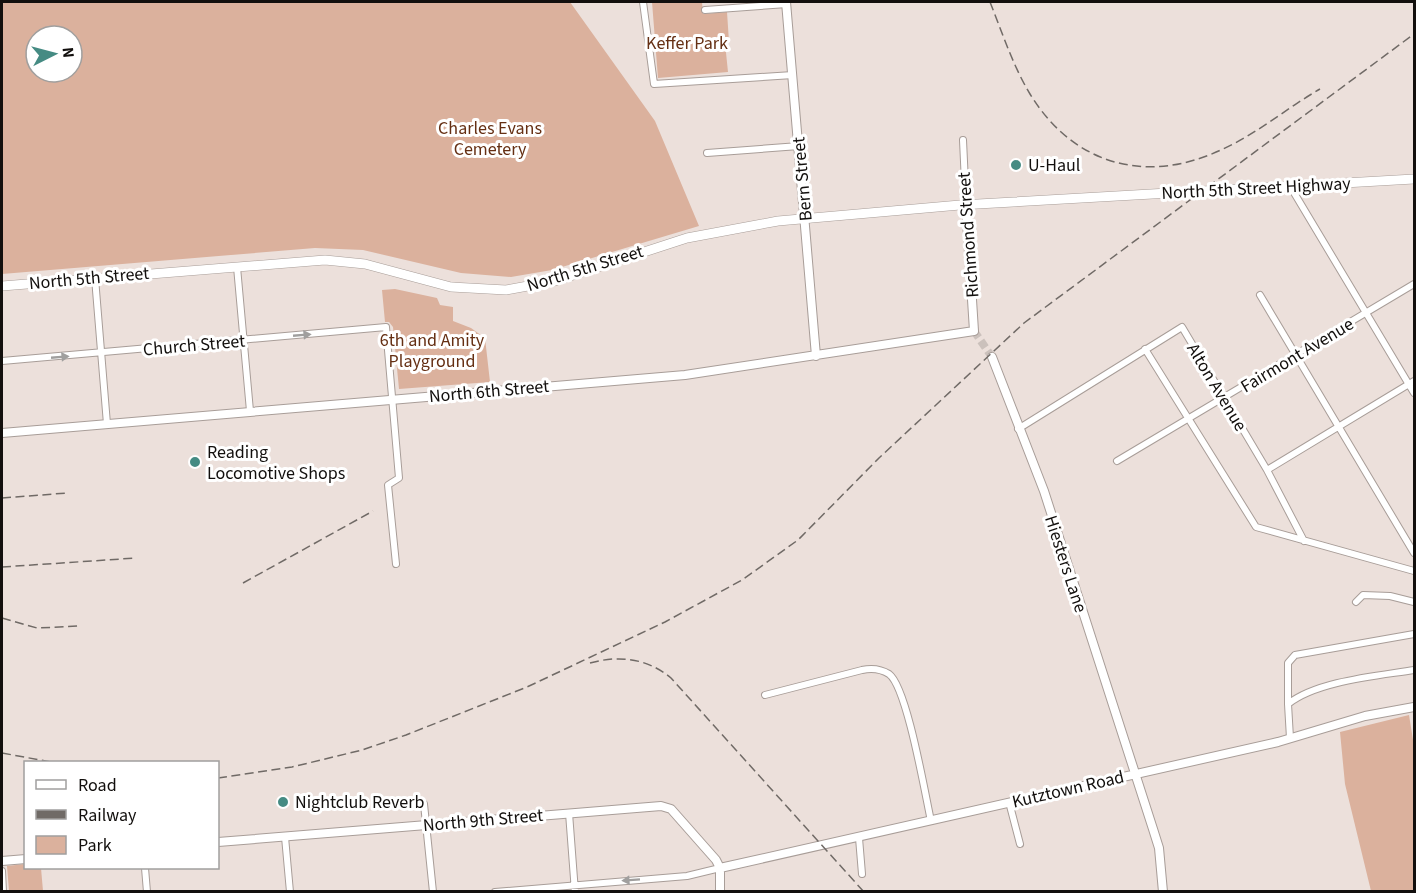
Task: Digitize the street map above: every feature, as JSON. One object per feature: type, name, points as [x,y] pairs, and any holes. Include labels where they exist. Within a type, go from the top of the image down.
[{"type":"main road","name":"North 5th Street Highway","points":[[1098,197],[1414,178]]},
{"type":"main road","name":"North 5th Street","points":[[2,286],[94,277],[339,260],[365,264],[451,287],[517,289],[555,282],[687,238],[751,225],[966,205],[1098,197]]},
{"type":"street","points":[[643,2],[654,84],[793,75]]},
{"type":"street","points":[[705,10],[787,3]]},
{"type":"street","name":"Bern Street","points":[[787,3],[816,356]]},
{"type":"street","name":"Richmond Street","points":[[963,140],[974,331]]},
{"type":"street","points":[[707,153],[799,146]]},
{"type":"street","points":[[1290,186],[1366,314],[1412,383],[1414,393]]},
{"type":"street","points":[[237,267],[250,411]]},
{"type":"street","points":[[94,277],[107,424]]},
{"type":"street","name":"Fairmont Avenue","points":[[1117,461],[1414,284]]},
{"type":"street","points":[[1260,295],[1414,553]]},
{"type":"street","name":"Church Street","points":[[2,361],[386,327],[392,399]]},
{"type":"street","name":"Alton Avenue","points":[[1145,349],[1182,327],[1267,470],[1304,541]]},
{"type":"street","name":"North 6th Street","points":[[2,433],[685,375],[974,331]]},
{"type":"street","points":[[1018,429],[1145,349],[1256,527],[1414,572]]},
{"type":"street","name":"Hiesters Lane","points":[[992,357],[1018,429],[1044,491],[1135,773],[1159,848],[1163,891]]},
{"type":"street","points":[[1267,470],[1412,383]]},
{"type":"street","points":[[392,399],[399,478],[388,485],[396,564]]},
{"type":"street","points":[[1356,602],[1363,595],[1390,596],[1414,602]]},
{"type":"street","points":[[1290,738],[1288,663],[1295,655],[1414,634]]},
{"type":"street","points":[[765,695],[862,670],[873,669],[890,675],[902,695],[931,821]]},
{"type":"street","points":[[1288,704],[1296,696],[1350,681],[1414,670]]},
{"type":"street","name":"Kutztown Road","points":[[720,868],[1290,738],[1365,716],[1414,707]]},
{"type":"street","points":[[1009,802],[1020,844]]},
{"type":"street","points":[[424,804],[433,891]]},
{"type":"street","name":"North 9th Street","points":[[219,842],[665,807],[716,860],[720,868]]},
{"type":"street","points":[[569,813],[575,888]]},
{"type":"street","points":[[285,837],[290,891]]},
{"type":"street","points":[[859,838],[862,874]]},
{"type":"street","points":[[2,861],[24,859]]},
{"type":"street","points":[[495,891],[575,888],[687,876],[720,868],[720,891]]},
{"type":"street","points":[[145,869],[147,891]]},
{"type":"street","points":[[2,871],[3,891]]},
{"type":"green space","name":"Charles Evans Cemetery","points":[[2,2],[570,2],[655,121],[699,226],[552,270],[511,277],[461,273],[363,250],[315,248],[2,274]]},
{"type":"green space","name":"Keffer Park","points":[[652,2],[702,2],[703,14],[727,12],[729,42],[725,43],[728,72],[658,78]]},
{"type":"green space","name":"6th and Amity Playground","points":[[395,289],[437,298],[440,305],[453,307],[453,321],[471,328],[485,338],[490,382],[399,389],[393,327],[389,322],[385,322],[382,290]]},
{"type":"green space","points":[[1409,715],[1414,746],[1414,891],[1371,891],[1345,784],[1340,732]]},
{"type":"green space","points":[[24,864],[24,869],[41,869],[43,891],[9,891],[7,866]]},
{"type":"tunnel","points":[[974,331],[992,357]]},
{"type":"railway","points":[[990,2],[1018,72],[1048,119],[1068,138],[1091,153],[1115,162],[1141,166],[1167,166],[1195,160],[1236,143],[1320,89]]},
{"type":"railway","points":[[219,778],[292,767],[362,750],[406,735],[527,687],[665,622],[742,580],[798,540],[879,458],[1024,323],[1414,34]]},
{"type":"railway","points":[[2,498],[67,493]]},
{"type":"railway","points":[[243,583],[373,511]]},
{"type":"railway","points":[[2,567],[136,558]]},
{"type":"railway","points":[[2,618],[37,628],[79,626]]},
{"type":"railway","points":[[590,663],[612,659],[632,660],[652,666],[671,678],[864,892]]},
{"type":"railway","points":[[2,753],[46,761]]},
{"type":"place","name":"U-Haul","points":[[1016,165]]},
{"type":"place","name":"Reading Locomotive Shops","points":[[195,462]]},
{"type":"place","name":"Nightclub Reverb","points":[[283,802]]}]
